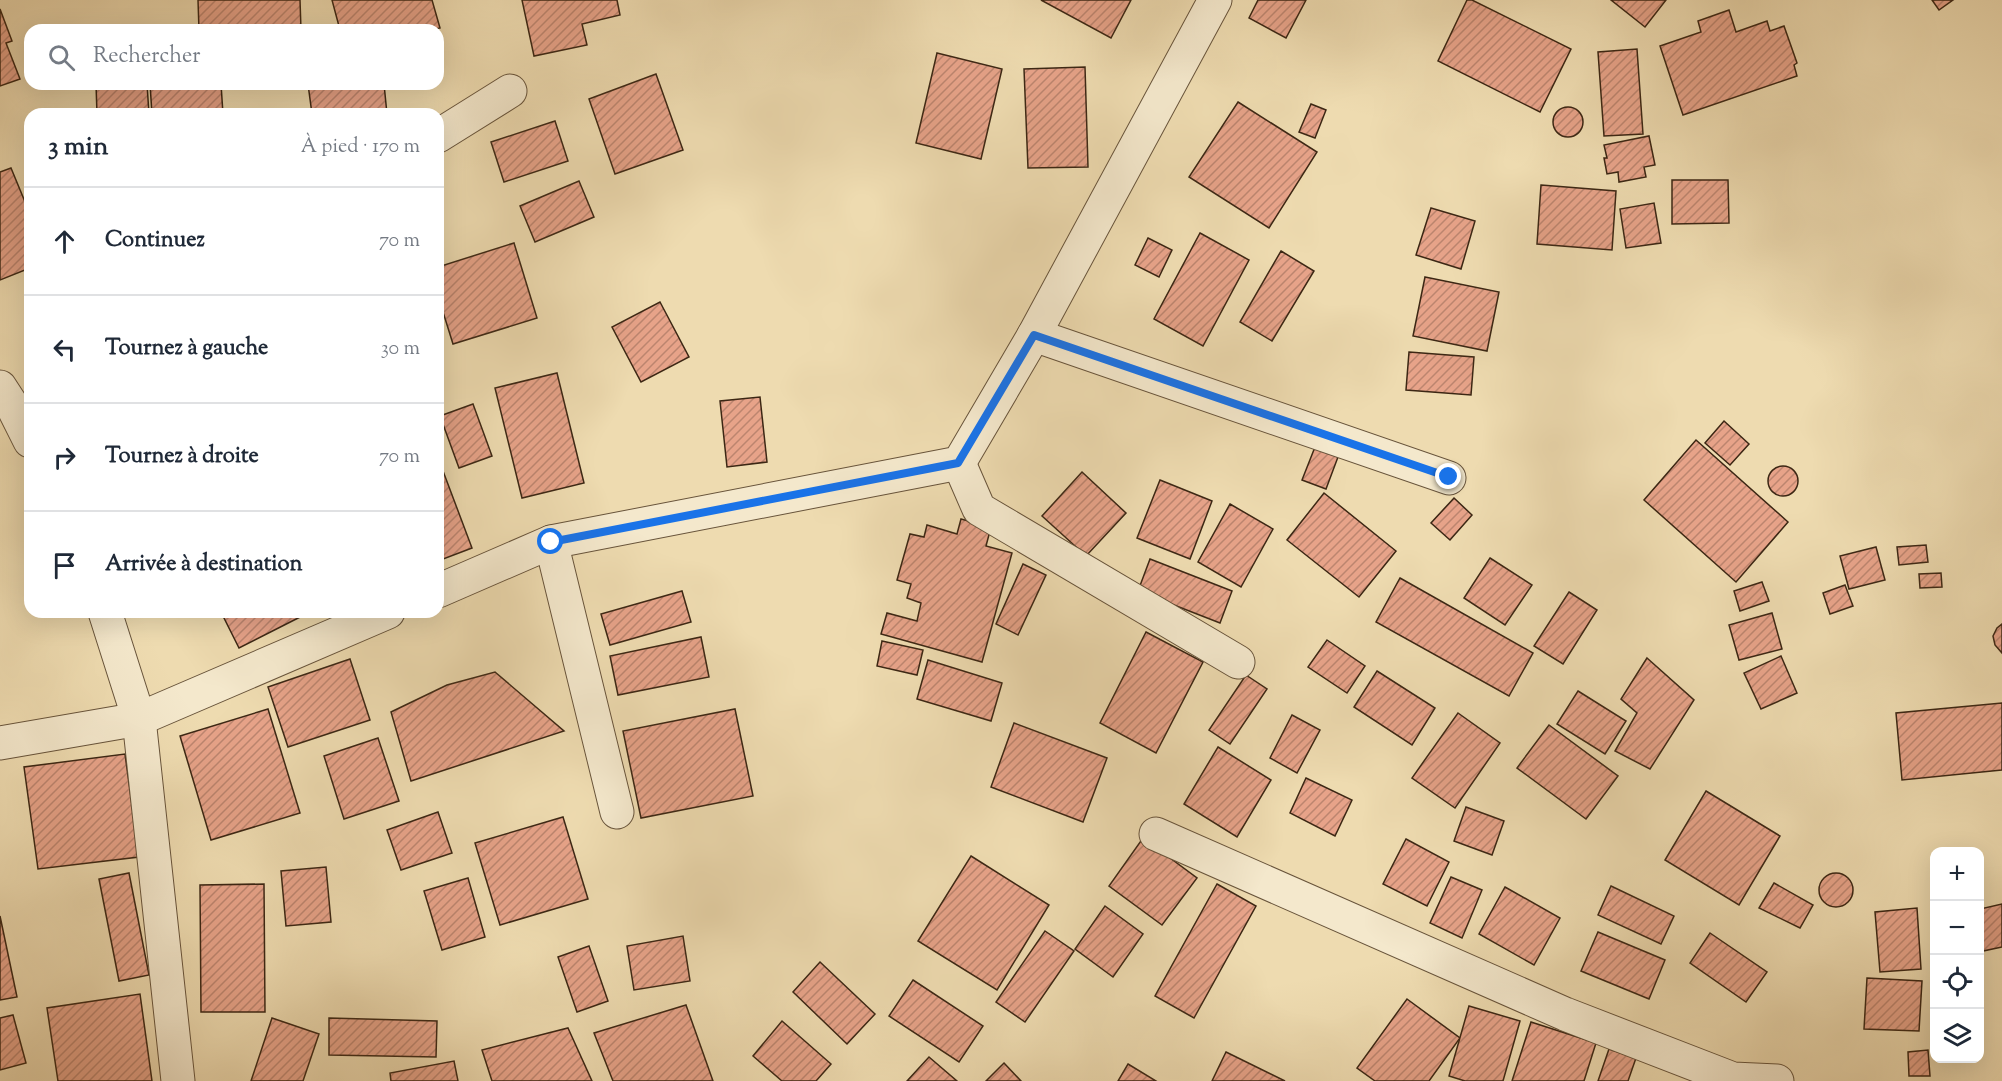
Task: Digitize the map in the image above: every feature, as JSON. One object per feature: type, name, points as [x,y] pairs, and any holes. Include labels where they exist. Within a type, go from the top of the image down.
[{"type":"street","points":[[444,588],[551,542],[958,463],[1034,335],[1215,0]]},
{"type":"street","points":[[444,132],[510,91]]},
{"type":"street","points":[[1034,335],[1449,477]]},
{"type":"street","points":[[14,397],[24,424]]},
{"type":"street","points":[[958,463],[979,509],[1238,662]]},
{"type":"street","points":[[551,542],[617,812]]},
{"type":"street","points":[[107,618],[139,719],[178,1081]]},
{"type":"street","points":[[0,743],[139,719],[374,618]]},
{"type":"street","points":[[1156,834],[1565,1014],[1733,1080],[1777,1081]]},
{"type":"building","points":[[198,0],[300,0],[301,24],[199,24]]},
{"type":"building","points":[[332,0],[432,0],[439,24],[338,24]]},
{"type":"building","points":[[522,0],[617,0],[620,15],[582,24],[587,45],[534,56]]},
{"type":"building","points":[[1041,0],[1131,0],[1111,38]]},
{"type":"building","points":[[1258,0],[1306,0],[1286,38],[1249,18]]},
{"type":"building","points":[[1467,0],[1472,0],[1571,49],[1540,112],[1438,61]]},
{"type":"building","points":[[1611,0],[1666,0],[1645,27]]},
{"type":"building","points":[[1932,0],[1953,0],[1939,10]]},
{"type":"building","points":[[0,9],[12,41],[6,43],[20,79],[0,86]]},
{"type":"building","points":[[1729,10],[1736,32],[1767,21],[1770,31],[1784,26],[1797,63],[1794,65],[1797,76],[1683,115],[1660,46],[1701,32],[1698,21]]},
{"type":"building","points":[[1637,49],[1643,134],[1604,136],[1598,52]]},
{"type":"building","points":[[937,53],[1002,69],[981,159],[916,143]]},
{"type":"building","points":[[1085,67],[1088,167],[1028,168],[1024,69]]},
{"type":"building","points":[[656,74],[683,150],[615,174],[589,99]]},
{"type":"building","points":[[96,90],[147,90],[149,108],[97,108]]},
{"type":"building","points":[[150,90],[221,90],[223,108],[152,108]]},
{"type":"building","points":[[309,90],[385,90],[386,108],[311,108]]},
{"type":"building","points":[[1238,102],[1317,152],[1269,228],[1189,177]]},
{"type":"building","points":[[1311,104],[1326,110],[1315,138],[1299,132]]},
{"type":"building","points":[[1568,107],[1579,111],[1583,122],[1579,133],[1568,137],[1557,133],[1553,122],[1557,111]]},
{"type":"building","points":[[555,121],[568,161],[504,182],[491,142]]},
{"type":"building","points":[[1649,136],[1655,165],[1644,167],[1646,177],[1619,182],[1618,172],[1607,174],[1604,145]]},
{"type":"building","points":[[11,168],[24,199],[24,270],[0,280],[0,172]]},
{"type":"building","points":[[1672,180],[1728,180],[1729,223],[1672,224]]},
{"type":"building","points":[[579,181],[594,217],[535,242],[520,206]]},
{"type":"building","points":[[1541,185],[1616,191],[1612,250],[1537,244]]},
{"type":"building","points":[[1654,203],[1661,243],[1626,248],[1620,209]]},
{"type":"building","points":[[1431,208],[1475,221],[1461,269],[1416,255]]},
{"type":"building","points":[[1200,233],[1249,260],[1203,346],[1154,319]]},
{"type":"building","points":[[1148,238],[1172,250],[1159,277],[1135,265]]},
{"type":"building","points":[[514,243],[537,318],[453,344],[444,315],[444,265]]},
{"type":"building","points":[[1281,251],[1314,271],[1272,341],[1240,322]]},
{"type":"building","points":[[1425,277],[1499,292],[1487,351],[1413,336]]},
{"type":"building","points":[[660,302],[689,357],[641,382],[612,327]]},
{"type":"building","points":[[1409,352],[1474,357],[1471,395],[1406,390]]},
{"type":"building","points":[[557,373],[584,483],[522,498],[495,388]]},
{"type":"building","points":[[760,397],[767,462],[727,467],[720,401]]},
{"type":"building","points":[[473,404],[492,456],[459,468],[444,427],[444,415]]},
{"type":"building","points":[[1724,421],[1749,444],[1730,465],[1705,443]]},
{"type":"building","points":[[1696,440],[1788,522],[1736,582],[1644,500]]},
{"type":"building","points":[[1315,447],[1338,457],[1326,489],[1302,480]]},
{"type":"building","points":[[1783,466],[1789,467],[1797,475],[1797,487],[1789,495],[1783,496],[1777,495],[1769,487],[1768,481],[1769,475],[1777,467]]},
{"type":"building","points":[[1082,472],[1126,513],[1086,556],[1042,516]]},
{"type":"building","points":[[444,474],[472,548],[444,559]]},
{"type":"building","points":[[1160,480],[1212,501],[1190,559],[1137,538]]},
{"type":"building","points":[[1324,493],[1396,551],[1359,597],[1287,540]]},
{"type":"building","points":[[1454,498],[1472,515],[1450,540],[1431,523]]},
{"type":"building","points":[[1230,504],[1273,529],[1241,587],[1198,562]]},
{"type":"building","points":[[961,519],[991,527],[986,546],[1012,553],[982,662],[881,634],[887,613],[917,621],[921,603],[907,598],[911,584],[897,580],[910,534],[924,537],[927,525],[957,534]]},
{"type":"building","points":[[1926,545],[1928,562],[1899,565],[1897,547]]},
{"type":"building","points":[[1876,547],[1885,580],[1849,589],[1840,556]]},
{"type":"building","points":[[1490,558],[1532,585],[1505,625],[1464,598]]},
{"type":"building","points":[[1150,559],[1232,591],[1220,623],[1138,591]]},
{"type":"building","points":[[1023,564],[1046,575],[1018,635],[996,624]]},
{"type":"building","points":[[1941,573],[1942,587],[1920,588],[1919,574]]},
{"type":"building","points":[[1400,578],[1533,653],[1509,696],[1376,622]]},
{"type":"building","points":[[1762,582],[1769,601],[1740,611],[1734,591]]},
{"type":"building","points":[[1845,585],[1853,606],[1830,614],[1823,593]]},
{"type":"building","points":[[682,591],[691,622],[610,645],[601,614]]},
{"type":"building","points":[[1569,592],[1597,610],[1563,664],[1534,646]]},
{"type":"building","points":[[1772,613],[1782,649],[1739,660],[1729,625]]},
{"type":"building","points":[[224,618],[298,618],[239,648]]},
{"type":"building","points":[[2002,624],[2002,653],[1995,645],[1993,636]]},
{"type":"building","points":[[1146,632],[1203,662],[1156,753],[1100,723]]},
{"type":"building","points":[[701,637],[709,677],[618,695],[610,656]]},
{"type":"building","points":[[1327,640],[1365,666],[1347,693],[1308,667]]},
{"type":"building","points":[[882,641],[923,650],[917,675],[877,666]]},
{"type":"building","points":[[1781,656],[1797,693],[1761,709],[1744,673]]},
{"type":"building","points":[[1647,658],[1694,700],[1650,769],[1615,751],[1637,713],[1621,699]]},
{"type":"building","points":[[350,659],[370,720],[288,747],[268,687]]},
{"type":"building","points":[[928,660],[1002,683],[991,721],[917,699]]},
{"type":"building","points":[[1377,671],[1435,708],[1412,745],[1354,707]]},
{"type":"building","points":[[495,672],[564,731],[411,781],[391,712],[447,685]]},
{"type":"building","points":[[1246,675],[1267,689],[1230,744],[1209,730]]},
{"type":"building","points":[[1578,691],[1626,721],[1605,754],[1557,724]]},
{"type":"building","points":[[2002,703],[2002,770],[1902,780],[1896,713]]},
{"type":"building","points":[[268,709],[300,813],[211,840],[180,736]]},
{"type":"building","points":[[735,709],[753,796],[641,818],[623,731]]},
{"type":"building","points":[[1458,713],[1500,743],[1455,808],[1412,778]]},
{"type":"building","points":[[1292,715],[1320,730],[1297,773],[1270,758]]},
{"type":"building","points":[[1014,723],[1107,758],[1083,822],[991,787]]},
{"type":"building","points":[[1549,725],[1618,776],[1586,819],[1517,768]]},
{"type":"building","points":[[378,738],[399,801],[344,819],[324,756]]},
{"type":"building","points":[[1218,747],[1271,780],[1237,837],[1184,804]]},
{"type":"building","points":[[125,754],[139,857],[38,869],[24,767]]},
{"type":"building","points":[[1306,778],[1352,800],[1335,836],[1290,813]]},
{"type":"building","points":[[1706,791],[1780,836],[1739,905],[1665,860]]},
{"type":"building","points":[[1466,807],[1504,821],[1492,855],[1454,841]]},
{"type":"building","points":[[438,812],[452,853],[401,870],[387,830]]},
{"type":"building","points":[[563,817],[588,899],[500,925],[475,843]]},
{"type":"building","points":[[1143,838],[1197,878],[1162,925],[1109,886]]},
{"type":"building","points":[[1406,839],[1449,862],[1427,906],[1383,884]]},
{"type":"building","points":[[971,856],[1049,905],[997,990],[918,941]]},
{"type":"building","points":[[326,867],[331,922],[286,926],[281,871]]},
{"type":"building","points":[[129,873],[149,975],[119,981],[99,879]]},
{"type":"building","points":[[1836,873],[1848,878],[1853,890],[1848,902],[1836,907],[1824,902],[1819,890],[1824,878]]},
{"type":"building","points":[[1451,877],[1482,890],[1462,938],[1430,923]]},
{"type":"building","points":[[468,878],[485,937],[442,950],[424,891]]},
{"type":"building","points":[[1774,883],[1813,905],[1800,928],[1759,908]]},
{"type":"building","points":[[264,884],[265,1012],[201,1012],[200,885]]},
{"type":"building","points":[[1217,884],[1256,906],[1194,1018],[1155,996]]},
{"type":"building","points":[[1611,886],[1674,916],[1661,944],[1598,915]]},
{"type":"building","points":[[1505,887],[1560,918],[1534,965],[1479,934]]},
{"type":"building","points":[[2002,904],[2002,947],[1984,951],[1984,908]]},
{"type":"building","points":[[1105,906],[1143,934],[1113,977],[1075,949]]},
{"type":"building","points":[[1917,908],[1921,969],[1880,972],[1875,912]]},
{"type":"building","points":[[0,916],[17,997],[0,1000]]},
{"type":"building","points":[[1045,931],[1074,951],[1025,1022],[996,1002]]},
{"type":"building","points":[[1598,932],[1665,960],[1649,999],[1581,971]]},
{"type":"building","points":[[1710,933],[1767,972],[1746,1002],[1690,963]]},
{"type":"building","points":[[683,936],[690,981],[634,990],[627,946]]},
{"type":"building","points":[[589,946],[608,1001],[577,1012],[558,957]]},
{"type":"building","points":[[820,962],[875,1014],[847,1044],[793,992]]},
{"type":"building","points":[[1867,978],[1922,981],[1919,1031],[1864,1029]]},
{"type":"building","points":[[913,980],[983,1026],[959,1062],[889,1016]]},
{"type":"building","points":[[140,994],[152,1081],[58,1081],[47,1008]]},
{"type":"building","points":[[1407,999],[1460,1038],[1429,1081],[1375,1081],[1357,1068]]},
{"type":"building","points":[[686,1005],[713,1081],[613,1081],[594,1033]]},
{"type":"building","points":[[1469,1006],[1520,1021],[1503,1081],[1465,1081],[1449,1076]]},
{"type":"building","points":[[13,1015],[26,1063],[0,1070],[0,1018]]},
{"type":"building","points":[[272,1018],[319,1034],[303,1081],[251,1081]]},
{"type":"building","points":[[329,1018],[437,1021],[436,1057],[329,1055]]},
{"type":"building","points":[[782,1021],[831,1064],[816,1081],[782,1081],[753,1056]]},
{"type":"building","points":[[1531,1022],[1596,1043],[1584,1081],[1512,1081]]},
{"type":"building","points":[[568,1028],[592,1081],[492,1081],[482,1050]]},
{"type":"building","points":[[1609,1049],[1636,1058],[1628,1081],[1598,1081]]},
{"type":"building","points":[[1928,1050],[1930,1076],[1909,1076],[1908,1052]]},
{"type":"building","points":[[1226,1052],[1285,1081],[1212,1081]]},
{"type":"building","points":[[929,1057],[957,1081],[907,1081]]},
{"type":"building","points":[[454,1061],[458,1081],[391,1081],[390,1073]]},
{"type":"building","points":[[1004,1063],[1021,1081],[986,1081]]},
{"type":"building","points":[[1128,1064],[1156,1081],[1118,1081]]},
{"type":"route","points":[[551,542],[958,463],[1034,335],[1449,477]]}]
